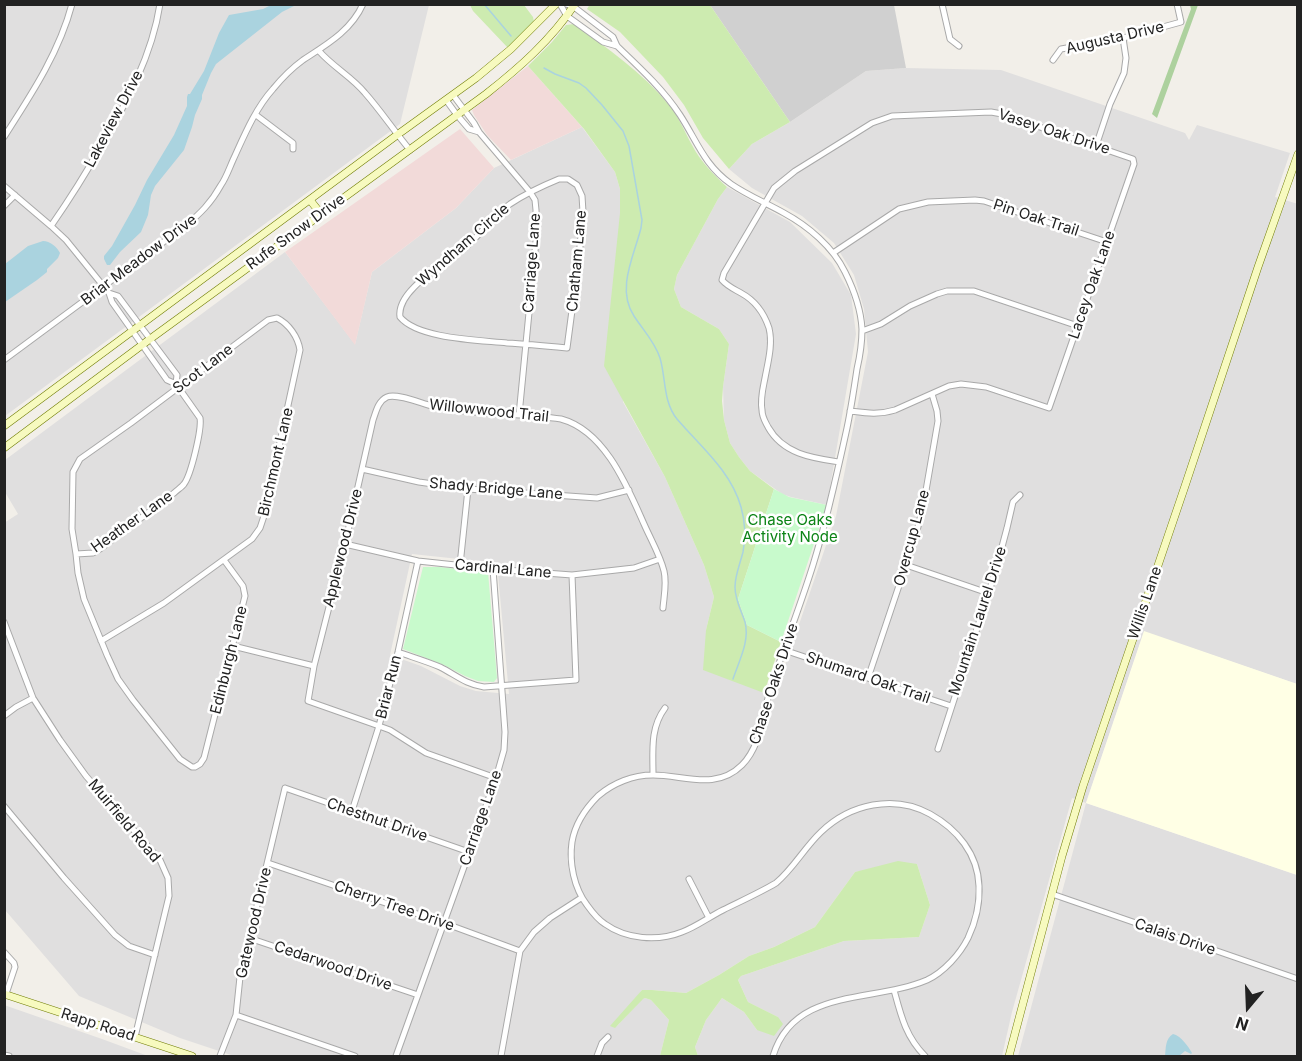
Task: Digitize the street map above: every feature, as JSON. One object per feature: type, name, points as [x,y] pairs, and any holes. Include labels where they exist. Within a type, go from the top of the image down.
[{"type":"main road","name":"Rufe Snow Drive","points":[[4,426],[498,60],[558,4]]},
{"type":"main road","name":"Rufe Snow Drive","points":[[4,448],[486,94],[523,64],[567,16],[572,5]]},
{"type":"main road","name":"Willis Lane","points":[[1009,1056],[1083,786],[1257,267],[1298,154]]},
{"type":"main road","points":[[310,200],[321,214]]},
{"type":"main road","name":"Rapp Road","points":[[5,994],[192,1056]]},
{"type":"street","points":[[4,137],[43,76],[66,26],[72,4]]},
{"type":"street","name":"Lakeview Drive","points":[[51,226],[76,190],[121,113],[138,77],[160,4]]},
{"type":"street","name":"Briar Meadow Drive","points":[[4,360],[203,212],[223,184],[244,135],[266,98],[302,61],[319,51],[349,26],[363,4]]},
{"type":"street","name":"Chase Oaks Drive","points":[[558,4],[567,16],[603,42],[617,46]]},
{"type":"street","points":[[942,4],[950,39],[959,46]]},
{"type":"street","name":"Augusta Drive","points":[[1053,60],[1061,49],[1123,38],[1181,22],[1177,4]]},
{"type":"street","name":"Chase Oaks Drive","points":[[572,5],[613,37],[617,46],[672,104],[709,164],[732,185],[797,220],[833,253],[853,291],[859,308],[862,331],[861,351],[850,411],[813,564],[764,709],[752,752],[741,766],[727,776],[707,781],[653,775],[633,777],[606,789],[587,807],[573,838],[571,855],[573,874],[581,898],[606,926],[618,931],[640,938],[681,933],[776,883],[788,874],[821,832],[834,821],[862,807],[887,803],[902,804],[929,813],[952,828],[973,858],[979,880],[980,899],[975,923],[963,948],[939,972],[928,979],[894,990],[838,1001],[813,1009],[787,1029],[773,1056]]},
{"type":"street","points":[[1096,146],[1124,72],[1126,58],[1123,38]]},
{"type":"street","points":[[319,51],[364,91],[410,150]]},
{"type":"street","name":"Carriage Lane","points":[[449,97],[464,110],[479,132],[535,200],[536,241],[519,415]]},
{"type":"street","name":"Carriage Lane","points":[[449,97],[457,115],[469,129],[479,132]]},
{"type":"street","name":"Vasey Oak Drive","points":[[839,462],[795,453],[772,434],[763,417],[761,407],[770,351],[769,328],[760,310],[744,294],[722,280],[774,188],[795,171],[872,123],[892,116],[991,112],[1002,114],[1134,161]]},
{"type":"street","points":[[256,114],[293,143],[293,149]]},
{"type":"street","name":"Lacey Oak Lane","points":[[932,394],[950,386],[971,384],[1014,395],[1049,408],[1134,161]]},
{"type":"street","name":"Chatham Lane","points":[[526,344],[567,348],[583,212],[582,196],[577,185],[568,179],[559,179],[530,192]]},
{"type":"street","name":"Heather Lane","points":[[4,186],[66,240],[104,287],[167,380],[177,386],[200,418],[201,424],[184,484],[100,549],[93,553],[76,554]]},
{"type":"street","name":"Wyndham Circle","points":[[526,344],[450,338],[430,333],[404,322],[399,311],[403,300],[420,280],[468,245],[502,210],[530,192]]},
{"type":"street","points":[[4,206],[15,195]]},
{"type":"street","name":"Pin Oak Trail","points":[[833,253],[899,209],[928,201],[984,201],[1107,242]]},
{"type":"street","points":[[862,331],[881,324],[910,306],[947,291],[974,291],[1078,326]]},
{"type":"street","name":"Heather Lane","points":[[108,293],[117,296],[177,375],[177,386]]},
{"type":"street","name":"Scot Lane","points":[[76,554],[72,529],[72,479],[75,465],[80,459],[268,320],[277,318]]},
{"type":"street","name":"Birchmont Lane","points":[[101,641],[164,603],[252,539],[260,528],[300,350],[299,343],[287,325],[277,318]]},
{"type":"street","points":[[850,411],[875,415],[885,413],[932,394]]},
{"type":"street","name":"Overcup Lane","points":[[868,678],[906,565],[924,502],[938,431],[937,411],[932,394]]},
{"type":"street","name":"Willowwood Trail","points":[[385,398],[398,397],[452,410],[547,417],[569,421],[590,435],[606,452],[629,490],[660,559],[665,574],[663,608]]},
{"type":"street","name":"Applewood Drive","points":[[379,726],[308,701],[314,666],[376,410],[385,398]]},
{"type":"street","name":"Shady Bridge Lane","points":[[363,469],[419,482],[468,489],[597,498],[629,490]]},
{"type":"street","points":[[460,565],[468,489]]},
{"type":"street","name":"Mountain Laurel Drive","points":[[938,749],[988,593],[1012,502],[1020,495]]},
{"type":"street","name":"Cardinal Lane","points":[[345,544],[418,561],[572,575],[634,568],[660,559]]},
{"type":"street","points":[[76,554],[84,599],[101,641]]},
{"type":"street","name":"Edinburgh Lane","points":[[101,641],[118,679],[133,700],[180,759],[195,768],[204,758],[245,596],[243,586],[224,560]]},
{"type":"street","name":"Briar Run","points":[[352,811],[379,726],[418,561]]},
{"type":"street","points":[[906,565],[988,593]]},
{"type":"street","name":"Carriage Lane","points":[[396,1056],[504,750],[505,732],[493,569]]},
{"type":"street","points":[[398,652],[442,668],[473,685],[484,687],[576,680],[572,575]]},
{"type":"street","name":"Muirfield Road","points":[[4,622],[33,698],[86,776],[160,860],[168,878],[169,896],[135,1037]]},
{"type":"street","points":[[233,646],[314,666]]},
{"type":"street","name":"Shumard Oak Trail","points":[[784,650],[951,706]]},
{"type":"street","points":[[4,716],[33,698]]},
{"type":"street","points":[[653,775],[653,742],[658,718],[665,708]]},
{"type":"street","points":[[379,726],[390,730],[426,753],[496,778]]},
{"type":"street","name":"Chestnut Drive","points":[[285,788],[469,852]]},
{"type":"street","name":"Gatewood Drive","points":[[220,1056],[236,1015],[240,977],[285,788]]},
{"type":"street","points":[[4,806],[115,935],[129,946],[155,955]]},
{"type":"street","name":"Cherry Tree Drive","points":[[268,863],[520,951]]},
{"type":"street","points":[[689,879],[709,918]]},
{"type":"street","name":"Calais Drive","points":[[1052,894],[1298,979]]},
{"type":"street","points":[[501,1056],[520,951],[534,932],[550,918],[581,898]]},
{"type":"street","name":"Cedarwood Drive","points":[[249,938],[418,995]]},
{"type":"street","points":[[4,952],[15,967],[5,994]]},
{"type":"street","points":[[894,990],[906,1031],[925,1056]]},
{"type":"street","points":[[236,1015],[355,1056]]},
{"type":"street","points":[[597,1056],[602,1043],[608,1037]]},
{"type":"shaded area","points":[[5,5],[429,5],[400,124],[5,416]]},
{"type":"shaded area","points":[[710,5],[894,5],[906,68],[866,71],[790,122]]},
{"type":"shaded area","points":[[528,66],[582,127],[511,160],[487,135],[472,110]]},
{"type":"shaded area","points":[[906,68],[1001,70],[1185,133],[1189,140],[1197,125],[1290,153],[1275,197],[1298,204],[1297,684],[1144,632],[1086,803],[1072,798],[1012,1012],[1002,1056],[698,1056],[695,1047],[706,1020],[722,998],[744,1012],[757,1030],[778,1017],[748,1002],[738,980],[741,976],[844,941],[919,937],[930,905],[917,864],[855,872],[815,927],[774,947],[749,956],[686,993],[642,990],[616,1027],[642,999],[651,1000],[669,1020],[660,1056],[234,1056],[180,1038],[79,996],[5,910],[4,523],[18,514],[5,492],[5,460],[285,252],[355,344],[372,272],[456,208],[494,168],[582,127],[615,172],[620,189],[623,402],[665,477],[704,565],[714,597],[706,630],[764,693],[775,695],[836,516],[868,352],[864,309],[854,275],[834,243],[802,216],[752,188],[729,169],[752,144],[790,122],[866,71]],"holes":[[[412,554],[497,563],[509,694],[476,691],[460,686],[421,666],[390,655]]]},
{"type":"shaded area","points":[[460,129],[494,168],[456,208],[372,272],[355,345],[285,252]]},
{"type":"shaded area","points":[[727,187],[790,222],[832,263],[851,295],[856,334],[827,505],[782,494],[750,471],[739,457],[730,443],[724,420],[723,387],[729,344],[719,329],[681,307],[674,289],[677,275],[718,199]]},
{"type":"shaded area","points":[[1144,631],[1297,684],[1297,875],[1086,803]]},
{"type":"shaded area","points":[[1086,803],[1297,875],[1297,1056],[1018,1056]]},
{"type":"shaded area","points":[[4,1005],[102,1039],[148,1056],[5,1056]]},
{"type":"green space","points":[[590,4],[710,5],[790,122],[752,144],[729,169],[703,138],[684,105],[663,77],[620,32],[587,9]]},
{"type":"green space","points":[[470,5],[524,5],[534,22],[508,48]]},
{"type":"green space","points":[[1190,5],[1198,5],[1157,118],[1152,114],[1191,9]]},
{"type":"green space","points":[[574,24],[624,61],[659,93],[676,114],[699,157],[727,187],[718,199],[677,275],[674,289],[681,307],[719,329],[729,344],[722,401],[730,443],[750,471],[774,489],[738,599],[747,625],[781,642],[764,693],[703,670],[706,630],[714,597],[704,565],[665,477],[604,366],[620,213],[620,189],[615,172],[584,129],[528,66],[566,25]]},
{"type":"green space","name":"Chase Oaks Activity Node","points":[[774,489],[789,497],[827,505],[781,642],[747,625],[738,599]]},
{"type":"green space","points":[[423,567],[488,572],[497,678],[494,682],[478,681],[403,649]]},
{"type":"green space","points":[[898,861],[917,864],[930,905],[919,937],[844,941],[741,976],[738,980],[748,1002],[778,1017],[783,1024],[774,1036],[757,1030],[744,1012],[722,998],[706,1020],[695,1047],[698,1056],[660,1056],[669,1020],[651,1000],[643,999],[615,1028],[610,1026],[642,990],[686,993],[749,956],[774,947],[815,927],[855,872]]},
{"type":"water","points":[[273,4],[296,5],[282,12],[216,64],[202,95],[184,150],[155,186],[141,232],[110,265],[107,265],[104,256],[112,246],[174,135],[187,106],[188,94],[204,71],[229,15],[263,9]]},
{"type":"water","points":[[43,241],[51,243],[57,249],[60,253],[58,258],[47,269],[47,272],[5,302],[5,264],[28,246]]},
{"type":"water","points":[[1173,1034],[1184,1042],[1191,1054],[1185,1051],[1179,1056],[1165,1056],[1167,1041]]},
{"type":"waterway","points":[[484,4],[511,36]]},
{"type":"waterway","points":[[544,68],[586,88],[623,131],[629,146],[642,220],[626,284],[629,306],[658,352],[672,412],[722,470],[741,507],[745,541],[735,592],[745,622],[746,636],[733,679]]}]
